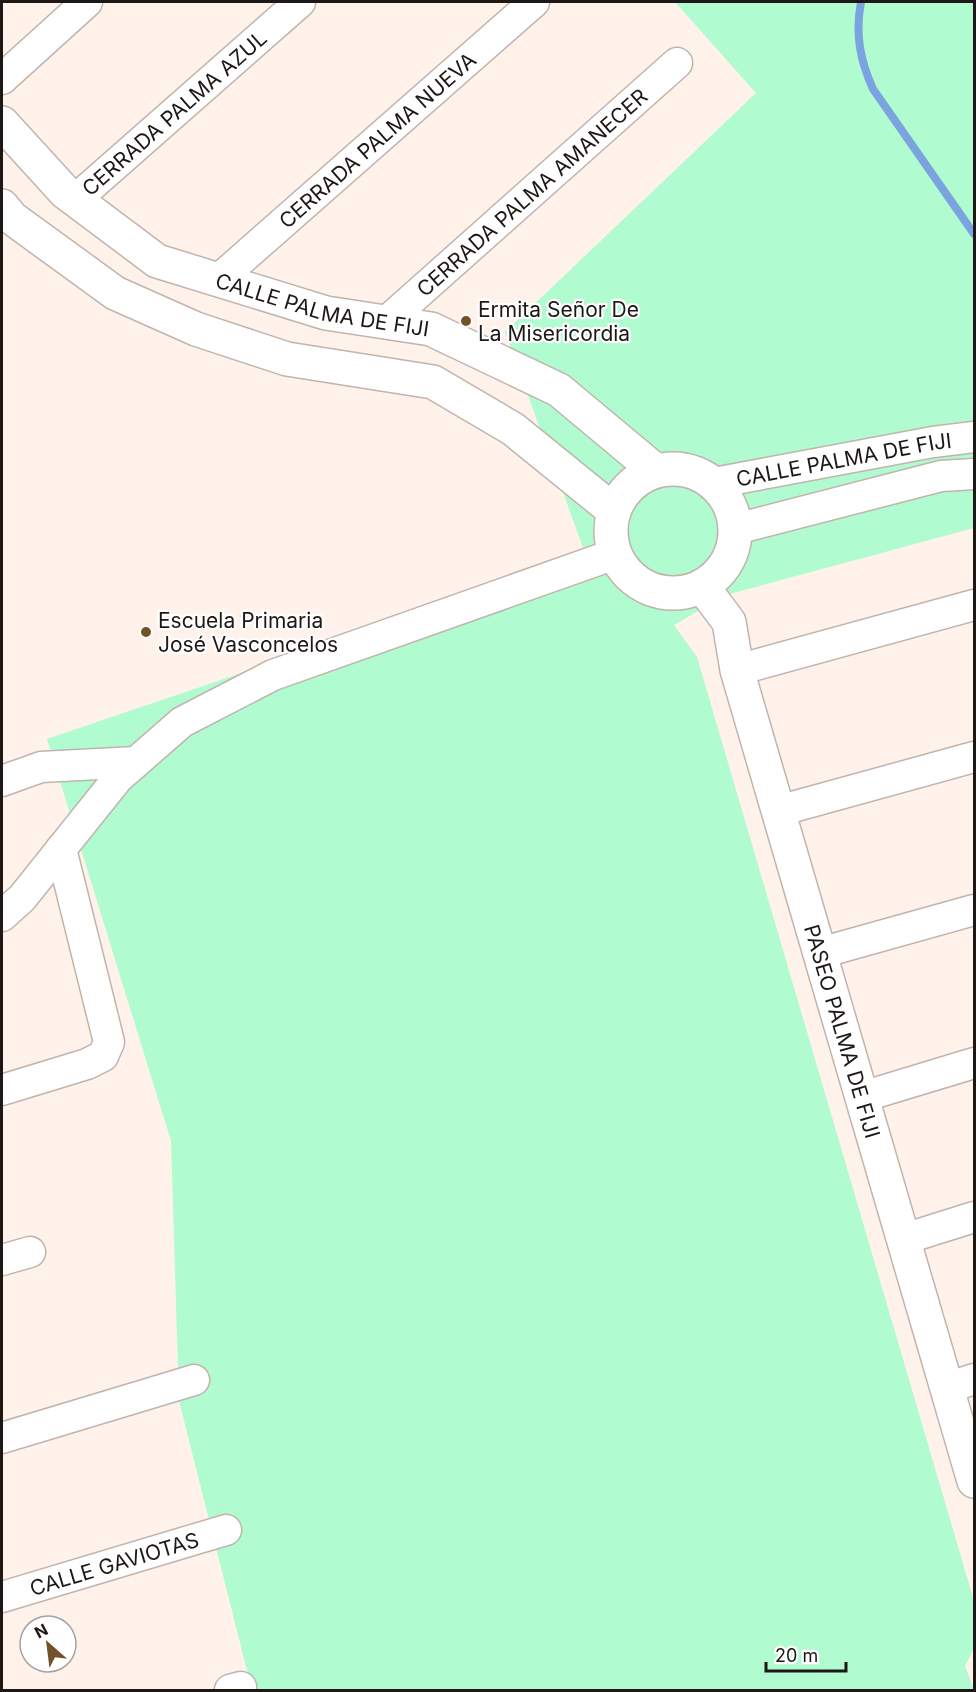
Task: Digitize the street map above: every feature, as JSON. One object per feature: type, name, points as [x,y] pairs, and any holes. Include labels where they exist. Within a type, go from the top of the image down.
[{"type":"street","points":[[2,79],[87,2]]},
{"type":"street","name":"CERRADA PALMA AZUL","points":[[75,200],[300,2]]},
{"type":"street","name":"CERRADA PALMA NUEVA","points":[[218,280],[534,2]]},
{"type":"street","name":"CERRADA PALMA AMANECER","points":[[386,322],[678,63]]},
{"type":"street","name":"CALLE PALMA DE FIJI","points":[[2,123],[65,192],[157,261],[326,313],[431,329],[559,390],[656,471]]},
{"type":"street","points":[[2,206],[12,218],[115,293],[196,329],[287,358],[433,382],[513,429],[614,511]]},
{"type":"street","name":"CALLE PALMA DE FIJI","points":[[714,483],[933,442],[975,437]]},
{"type":"street","points":[[685,470],[699,474],[714,483],[725,496],[733,512],[735,529],[733,546],[727,562],[716,576],[702,586],[686,592],[668,593],[651,590],[636,582],[623,570],[615,555],[611,540],[610,525],[620,497],[642,476],[656,471],[685,470]]},
{"type":"street","name":"CALLE PALMA DE FIJI","points":[[735,529],[941,476],[975,474]]},
{"type":"street","points":[[2,916],[22,898],[118,778],[182,722],[273,675],[615,555]]},
{"type":"street","name":"PASEO PALMA DE FIJI","points":[[702,586],[729,622],[737,670],[904,1239],[961,1384],[975,1481]]},
{"type":"street","points":[[737,670],[975,605]]},
{"type":"street","points":[[778,811],[975,757]]},
{"type":"street","points":[[2,782],[41,767],[136,762]]},
{"type":"street","points":[[2,1090],[87,1064],[104,1056],[109,1042],[61,849]]},
{"type":"street","points":[[820,953],[975,910]]},
{"type":"street","points":[[862,1097],[975,1063]]},
{"type":"street","points":[[904,1239],[975,1217]]},
{"type":"street","points":[[2,1260],[30,1252]]},
{"type":"street","points":[[2,1438],[194,1380]]},
{"type":"street","name":"CALLE GAVIOTAS","points":[[2,1598],[226,1530]]},
{"type":"green space","points":[[675,2],[974,2],[974,528],[726,595],[674,625],[697,657],[974,1601],[974,1648],[965,1666],[974,1690],[252,1690],[179,1401],[171,1141],[47,739],[586,556],[505,332],[756,93]]},
{"type":"waterway","points":[[861,2],[860,47],[873,89],[974,234]]},
{"type":"place","name":"Ermita Señor De La Misericordia","points":[[466,321]]},
{"type":"place","name":"Escuela Primaria José Vasconcelos","points":[[146,632]]}]
